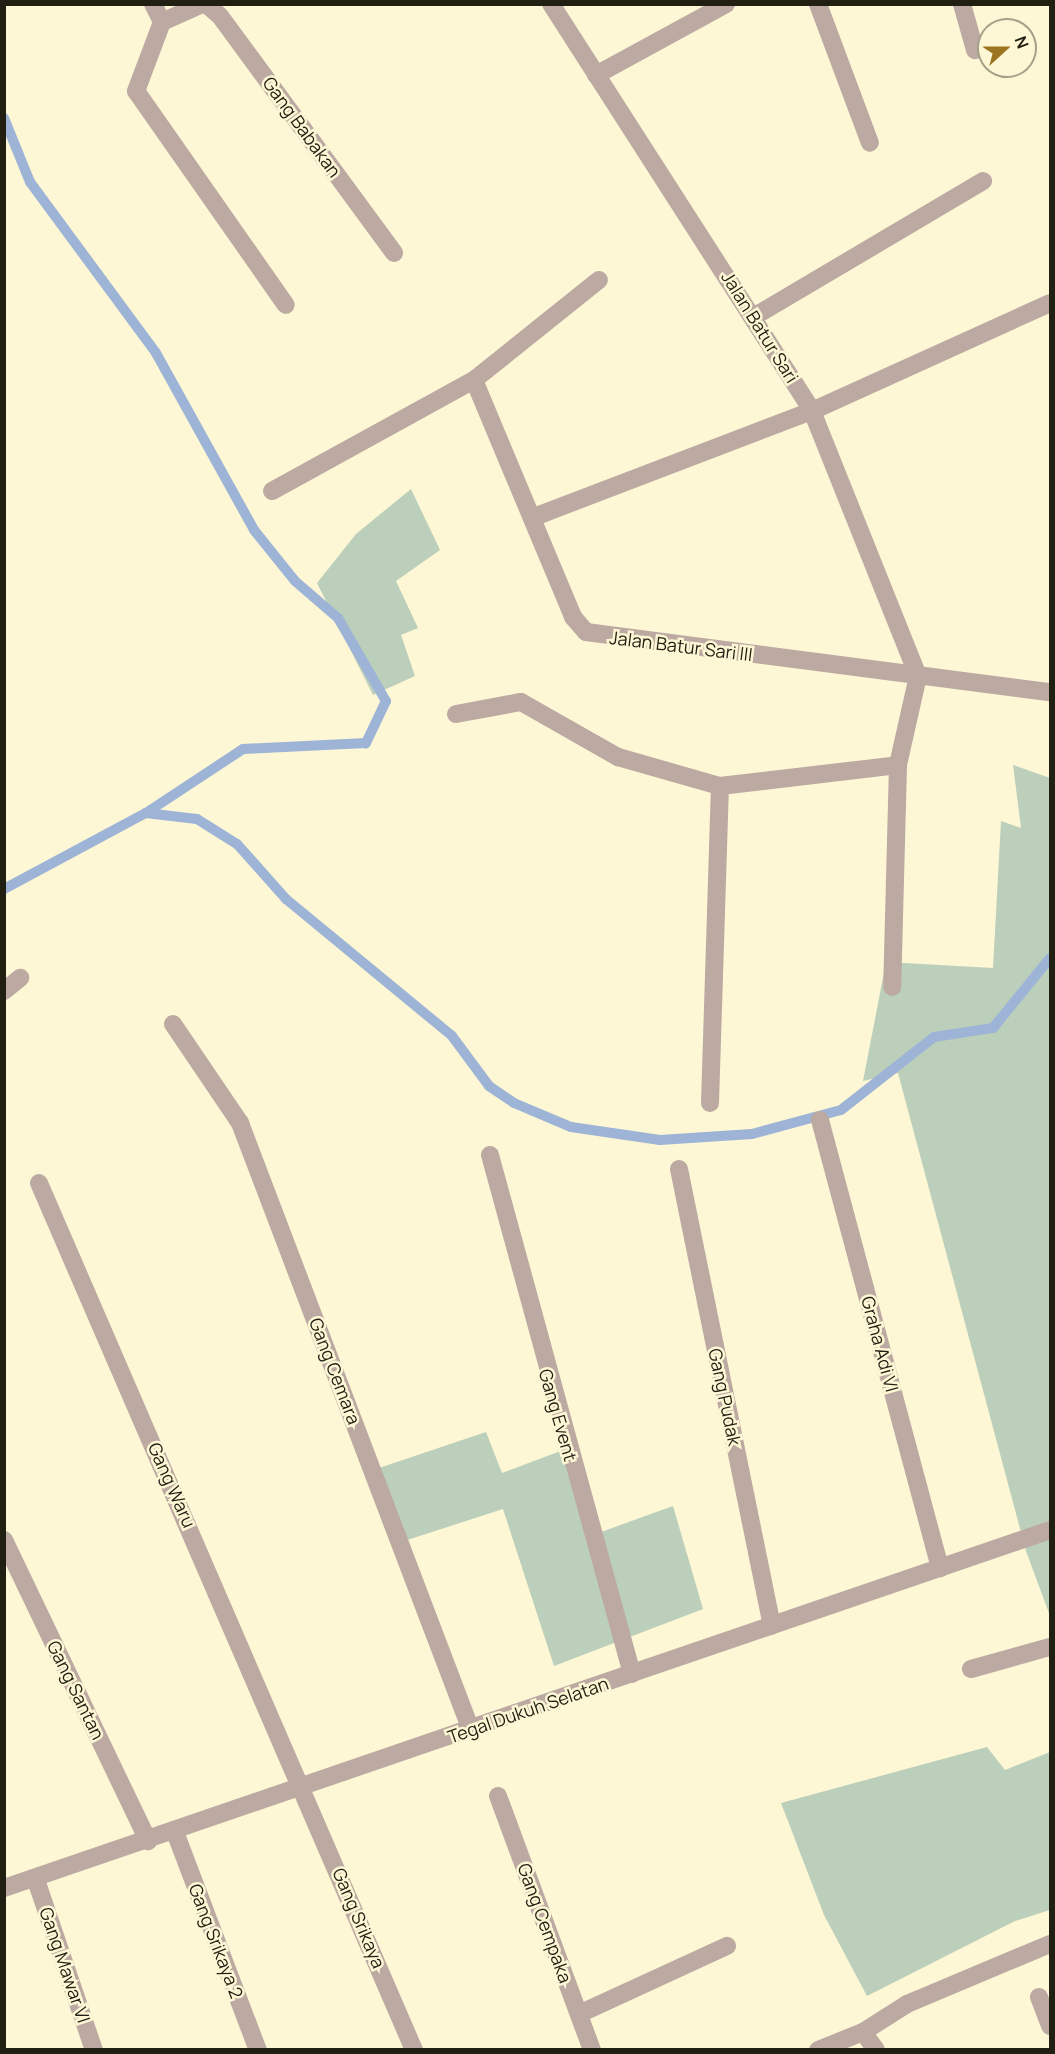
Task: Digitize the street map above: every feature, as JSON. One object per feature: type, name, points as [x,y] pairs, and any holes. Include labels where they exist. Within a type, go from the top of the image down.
[{"type":"street","points":[[153,4],[162,22],[136,91],[286,305]]},
{"type":"street","name":"Gang Babakan","points":[[162,22],[204,4],[220,15],[394,253]]},
{"type":"street","name":"Jalan Batur Sari","points":[[551,4],[754,316],[812,411],[918,676]]},
{"type":"street","points":[[596,75],[726,4]]},
{"type":"street","points":[[818,4],[870,143]]},
{"type":"street","points":[[962,4],[975,50]]},
{"type":"street","points":[[754,316],[983,181]]},
{"type":"street","points":[[272,491],[474,380],[599,280]]},
{"type":"street","points":[[534,517],[812,411],[1050,303]]},
{"type":"street","name":"Jalan Batur Sari III","points":[[474,380],[534,517],[573,617],[586,632],[1050,692]]},
{"type":"street","points":[[892,987],[898,765],[918,676]]},
{"type":"street","points":[[456,714],[521,702],[618,757],[720,786],[898,765]]},
{"type":"street","points":[[710,1103],[720,786]]},
{"type":"street","points":[[4,991],[20,978]]},
{"type":"street","name":"Gang Cemara","points":[[173,1024],[240,1123],[471,1730]]},
{"type":"street","name":"Graha Adi VI","points":[[820,1120],[940,1568]]},
{"type":"street","name":"Gang Event","points":[[490,1155],[632,1674]]},
{"type":"street","name":"Gang Pudak","points":[[679,1169],[772,1626]]},
{"type":"street","name":"Gang Waru","points":[[39,1183],[304,1787]]},
{"type":"street","name":"Tegal Dukuh Selatan","points":[[4,1888],[36,1880],[1050,1530]]},
{"type":"street","name":"Gang Santan","points":[[4,1540],[148,1841]]},
{"type":"street","points":[[971,1669],[1050,1647]]},
{"type":"street","name":"Gang Srikaya","points":[[304,1787],[414,2049]]},
{"type":"street","name":"Gang Cempaka","points":[[498,1796],[591,2049]]},
{"type":"street","name":"Gang Srikaya 2","points":[[175,1832],[258,2049]]},
{"type":"street","name":"Gang Mawar VI","points":[[36,1880],[94,2049]]},
{"type":"street","points":[[818,2049],[863,2032],[907,2004],[1050,1944]]},
{"type":"street","points":[[579,2014],[727,1946]]},
{"type":"street","points":[[1039,1998],[1050,2026]]},
{"type":"street","points":[[863,2032],[876,2049]]},
{"type":"green space","points":[[411,489],[440,550],[396,581],[418,628],[401,635],[415,676],[373,695],[317,583],[356,534]]},
{"type":"green space","points":[[1013,765],[1050,778],[1050,1616],[1026,1551],[898,1073],[863,1081],[886,962],[993,968],[1001,821],[1021,828]]},
{"type":"green space","points":[[486,1432],[502,1473],[566,1449],[590,1536],[673,1506],[703,1609],[554,1666],[503,1509],[395,1544],[370,1471]]},
{"type":"green space","points":[[987,1747],[1005,1770],[1050,1752],[1050,1910],[1015,1921],[867,1996],[824,1915],[781,1803]]},
{"type":"waterway","points":[[4,118],[30,182],[156,353],[254,530],[295,581],[338,618],[386,701],[366,743],[243,749],[146,813]]},
{"type":"waterway","points":[[4,889],[146,813],[197,819],[237,844],[286,899],[452,1036],[489,1086],[514,1103],[571,1127],[660,1140],[752,1134],[841,1110],[934,1037],[993,1028],[1050,958]]}]
